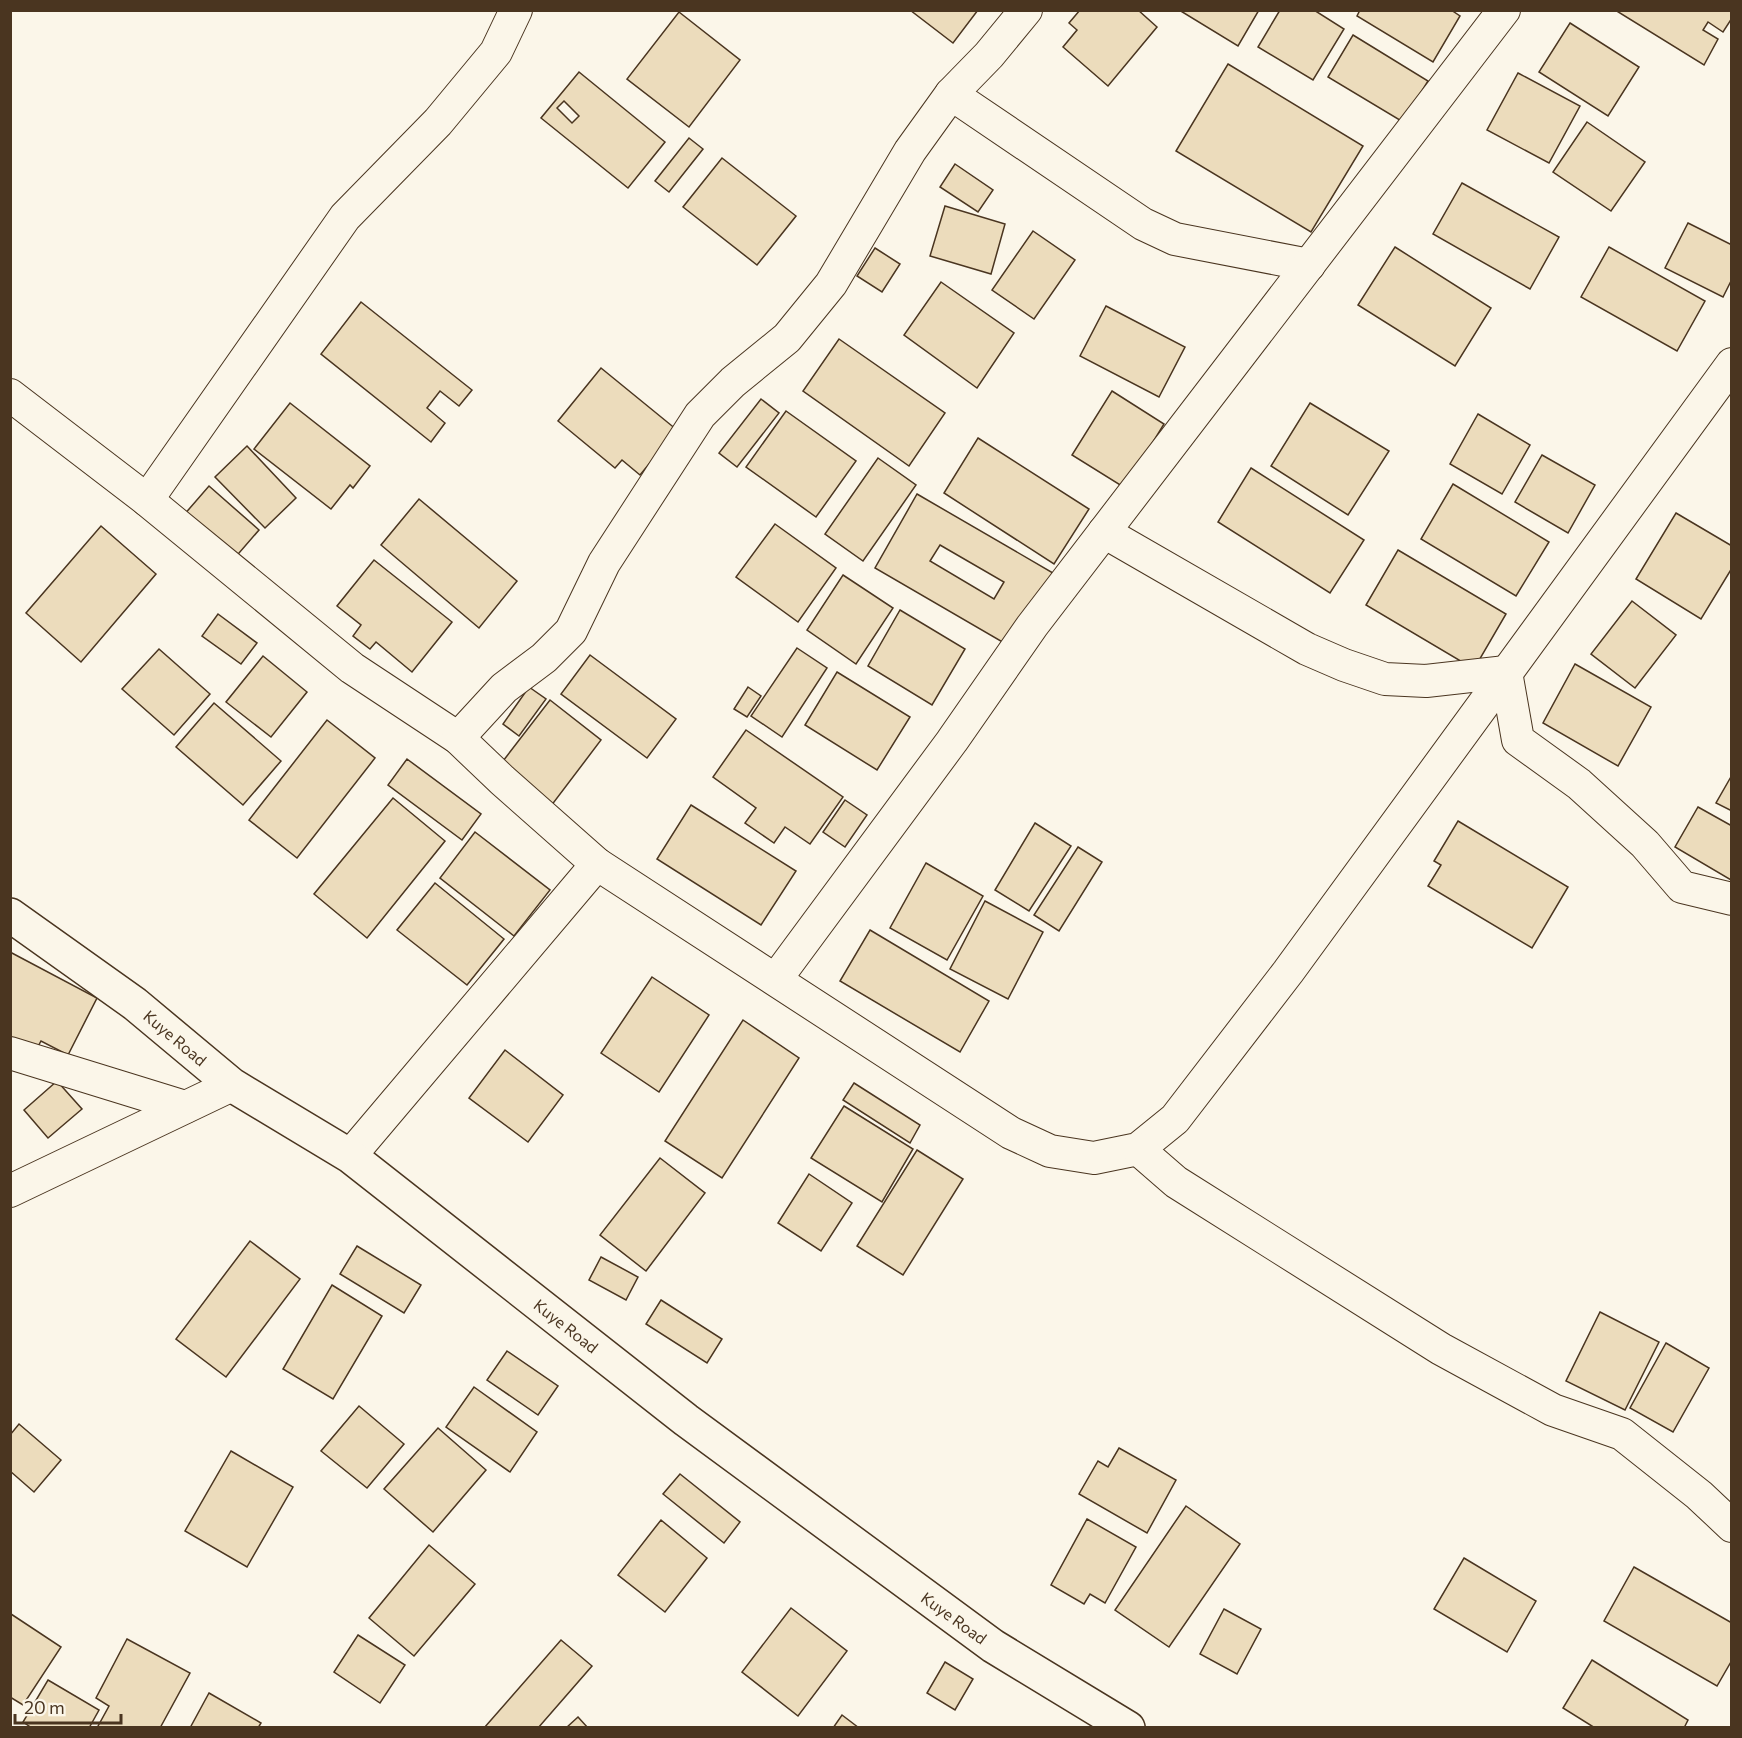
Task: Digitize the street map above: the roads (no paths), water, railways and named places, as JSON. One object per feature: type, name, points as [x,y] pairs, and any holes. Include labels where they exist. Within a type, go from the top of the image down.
[{"type":"street","points":[[147,500],[345,217],[438,122],[496,52],[516,10]]},
{"type":"street","points":[[458,738],[504,688],[544,658],[571,631],[604,563],[700,415],[733,382],[788,338],[831,284],[910,151],[951,94],[989,56],[1026,10]]},
{"type":"street","points":[[776,979],[952,741],[1032,626],[1504,10]]},
{"type":"street","points":[[951,94],[1153,229],[1175,239],[1309,265]]},
{"type":"street","points":[[10,394],[147,500],[352,668],[458,738],[597,864],[1011,1133],[1050,1151],[1094,1158],[1138,1149],[1175,1119],[1288,972],[1731,364]]},
{"type":"street","points":[[1104,532],[1307,649],[1385,679],[1426,681],[1506,672]]},
{"type":"street","points":[[1506,672],[1518,740],[1579,784],[1645,844],[1682,887],[1731,899]]},
{"type":"street","points":[[350,1156],[597,864]]},
{"type":"street","name":"Kuye Road","points":[[10,915],[135,1004],[232,1084],[350,1156],[686,1420],[983,1639],[1128,1728]]},
{"type":"street","points":[[10,1053],[185,1107]]},
{"type":"street","points":[[10,1191],[232,1084]]},
{"type":"street","points":[[1138,1149],[1176,1182],[1441,1349],[1553,1410],[1622,1434],[1698,1495],[1731,1526]]}]
